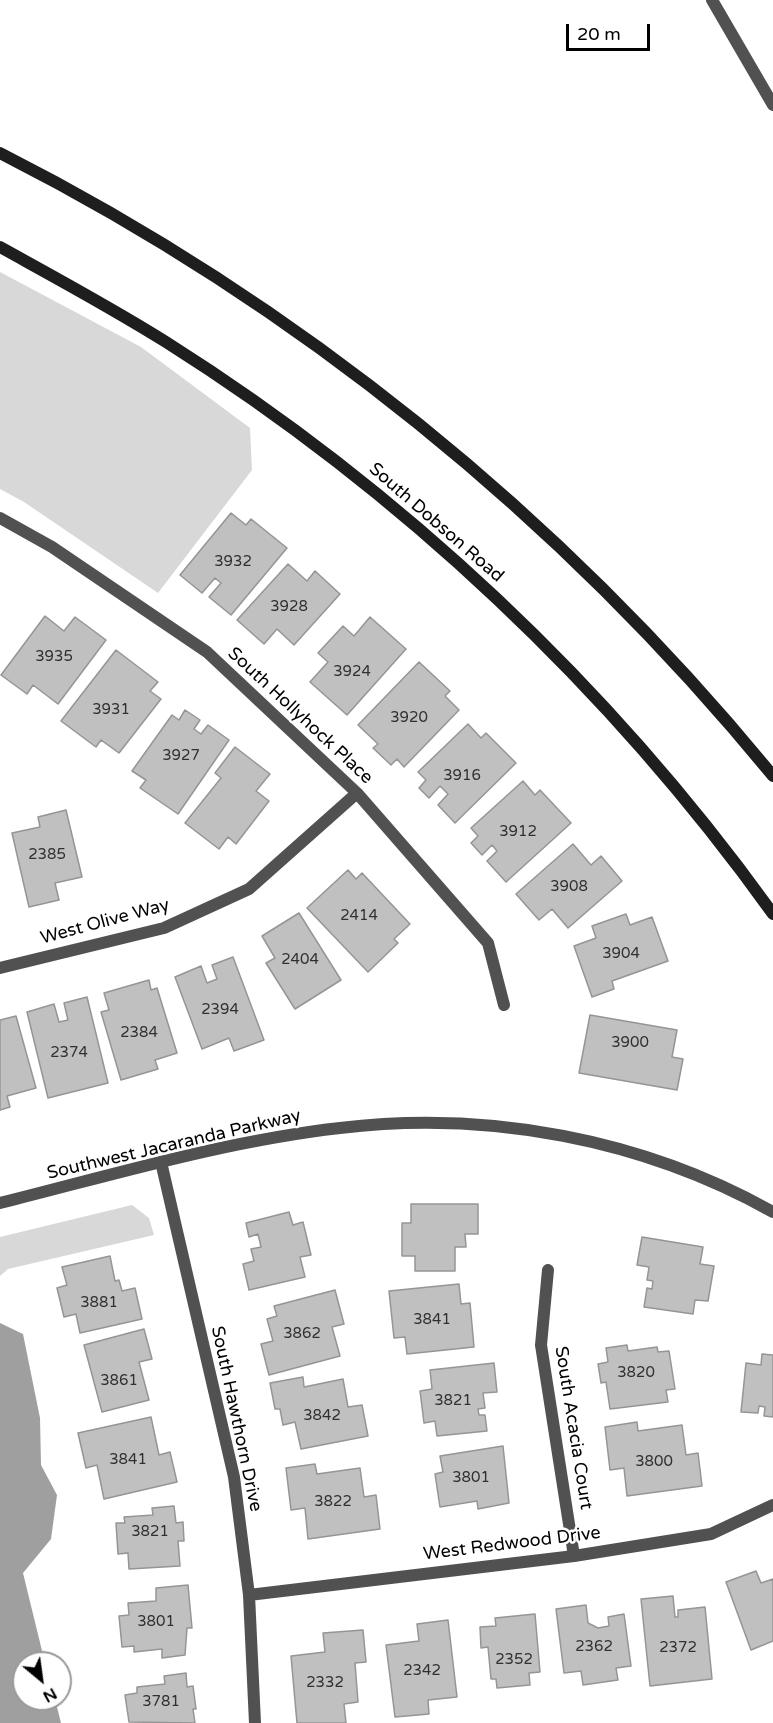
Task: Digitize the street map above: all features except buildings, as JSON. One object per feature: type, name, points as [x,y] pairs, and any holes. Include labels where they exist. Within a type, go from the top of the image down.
[{"type":"main road","points":[[0,153],[119,217],[201,266],[292,327],[390,400],[529,518],[595,579],[664,650],[773,776]]},
{"type":"main road","name":"South Dobson Road","points":[[0,247],[89,296],[224,381],[335,461],[418,527],[544,646],[631,738],[699,816],[773,914]]},
{"type":"street","points":[[712,0],[773,105]]},
{"type":"street","name":"South Hollyhock Place","points":[[0,518],[52,547],[207,652],[357,793],[488,943],[504,1005]]},
{"type":"street","name":"West Olive Way","points":[[0,968],[164,928],[249,888],[357,793]]},
{"type":"street","name":"Southwest Jacaranda Parkway","points":[[0,1203],[225,1148],[340,1128],[398,1123],[457,1124],[517,1129],[633,1152],[688,1170],[773,1212]]},
{"type":"street","name":"South Hawthorn Drive","points":[[161,1162],[234,1478],[249,1595],[255,1723]]},
{"type":"street","name":"South Acacia Court","points":[[548,1270],[541,1345],[574,1556]]},
{"type":"street","name":"West Redwood Drive","points":[[249,1595],[574,1556],[711,1534],[773,1505]]},
{"type":"shaded area","points":[[0,272],[141,347],[250,428],[252,470],[158,593],[24,502],[0,489]]},
{"type":"shaded area","points":[[132,1205],[149,1218],[154,1235],[8,1269],[0,1276],[0,1237]]},
{"type":"shaded area","points":[[0,1323],[23,1334],[40,1418],[41,1465],[57,1495],[51,1539],[23,1573],[42,1651],[12,1651],[12,1711],[58,1711],[61,1723],[0,1723]]}]
